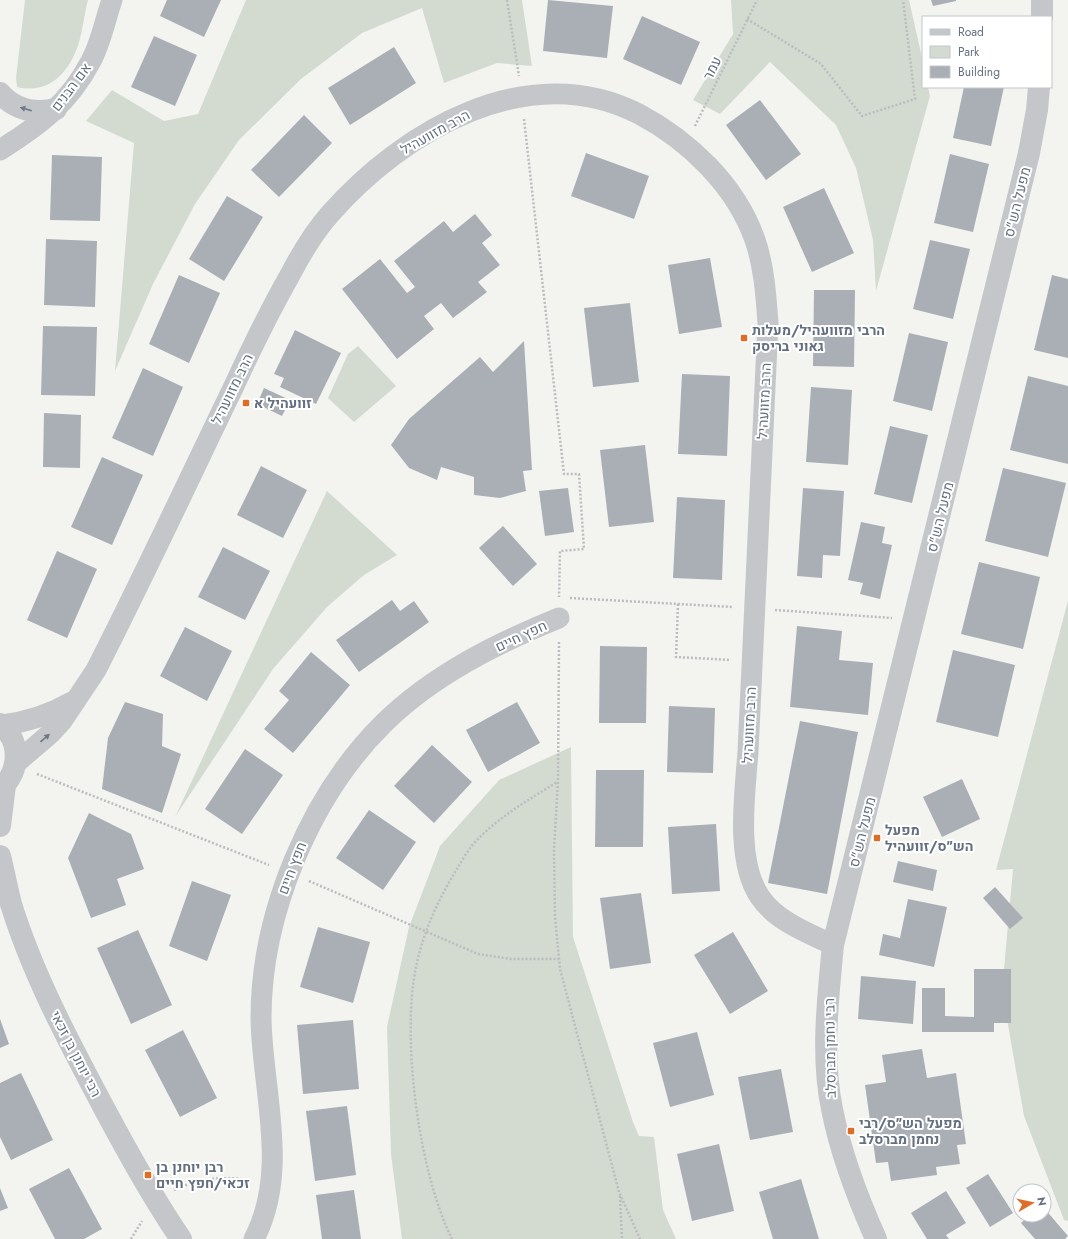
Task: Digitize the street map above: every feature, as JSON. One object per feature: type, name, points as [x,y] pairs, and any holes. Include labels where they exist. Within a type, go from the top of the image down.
[{"type":"street","name":"אם הבנים","points":[[0,150],[34,128],[56,109],[75,88],[92,60],[112,0]]},
{"type":"street","points":[[1042,0],[1042,16]]},
{"type":"street","name":"מפעל הש\"ס","points":[[833,945],[1029,153],[1039,88]]},
{"type":"street","points":[[0,93],[8,101],[25,110],[43,112],[56,109]]},
{"type":"street","name":"הרב מזוועהיל","points":[[16,763],[51,734],[96,670],[267,316],[300,256],[328,215],[369,174],[412,142],[459,115],[498,101],[543,94],[571,94],[597,99],[635,112],[660,125],[686,145],[709,167],[737,202],[754,239],[765,282],[768,323],[748,752],[743,817],[745,849],[751,875],[759,896],[772,910],[791,924],[833,945]]},
{"type":"street","name":"חפץ חיים","points":[[254,1239],[267,1208],[271,1185],[272,1143],[261,1018],[264,974],[282,892],[302,841],[324,800],[356,755],[384,723],[425,689],[468,662],[511,638],[559,618]]},
{"type":"street","points":[[1,724],[20,723],[38,718],[76,700]]},
{"type":"street","points":[[0,826],[2,787],[12,775],[16,763],[16,751],[12,739],[1,724]]},
{"type":"street","name":"רבי יוחנן בן זכאי","points":[[0,856],[11,903],[29,954],[76,1057],[158,1204],[181,1239]]},
{"type":"street","name":"רבי נחמן מברסלב","points":[[833,945],[827,1004],[828,1067],[832,1109],[851,1176],[876,1239]]},
{"type":"path","points":[[507,0],[522,97],[564,474],[579,474],[584,549],[560,551],[558,781],[554,857],[555,917],[559,959],[572,1018],[620,1192],[640,1239]]},
{"type":"path","name":"עמר","points":[[686,145],[757,0]]},
{"type":"path","points":[[747,19],[821,64],[862,116],[916,99],[903,0]]},
{"type":"path","points":[[678,604],[676,657],[752,661]]},
{"type":"path","points":[[35,773],[290,873],[478,954],[511,959],[559,959]]},
{"type":"path","points":[[452,1239],[433,1189],[421,1134],[414,1088],[411,1002],[416,968],[425,932],[442,894],[478,838],[507,814],[558,781]]},
{"type":"path","points":[[131,1239],[142,1221],[158,1204],[175,1190],[199,1181],[225,1177],[271,1185]]},
{"type":"path","points":[[620,1192],[622,1239]]},
{"type":"green space","points":[[25,0],[88,0],[80,39],[76,51],[66,69],[60,76],[46,86],[27,89],[17,87],[16,78]]},
{"type":"green space","points":[[246,0],[522,0],[532,66],[497,63],[444,83],[422,8],[362,33],[301,79],[239,140],[195,204],[153,284],[115,371],[134,143],[86,121],[112,90],[164,121],[198,114]]},
{"type":"green space","points":[[731,0],[909,0],[922,58],[922,88],[928,88],[930,96],[876,291],[873,240],[856,168],[836,125],[770,62],[720,114],[693,100],[733,34]]},
{"type":"green space","points":[[358,346],[396,386],[354,422],[328,398],[348,354]]},
{"type":"green space","points":[[327,491],[397,555],[364,575],[327,607],[273,669],[175,817]]},
{"type":"green space","points":[[1068,601],[1068,1221],[1064,1220],[1052,1189],[1052,1183],[1050,1183],[1024,1116],[1002,991],[1013,869],[996,870]]},
{"type":"green space","points":[[571,747],[573,937],[633,1122],[639,1136],[654,1137],[663,1210],[676,1239],[402,1239],[391,1154],[387,1027],[409,927],[440,846],[499,780]]},
{"type":"building","points":[[167,0],[221,0],[204,37],[160,16]]},
{"type":"building","points":[[548,0],[613,6],[607,58],[543,51]]},
{"type":"building","points":[[931,0],[956,0],[956,1],[933,6]]},
{"type":"building","points":[[642,16],[700,42],[681,85],[623,59]]},
{"type":"building","points":[[154,36],[197,55],[175,106],[131,87]]},
{"type":"building","points":[[394,47],[416,83],[350,125],[328,88]]},
{"type":"building","points":[[964,88],[1004,88],[991,146],[953,138]]},
{"type":"building","points":[[760,100],[801,154],[766,180],[726,125]]},
{"type":"building","points":[[304,115],[332,143],[279,197],[251,170]]},
{"type":"building","points":[[586,153],[649,176],[634,219],[571,196]]},
{"type":"building","points":[[950,154],[989,164],[973,232],[934,223]]},
{"type":"building","points":[[52,155],[102,157],[100,221],[50,220]]},
{"type":"building","points":[[824,188],[854,253],[812,272],[783,207]]},
{"type":"building","points":[[227,196],[263,217],[224,281],[189,259]]},
{"type":"building","points":[[475,214],[492,235],[482,243],[500,265],[478,282],[487,292],[453,318],[441,303],[424,316],[434,329],[397,359],[342,289],[380,259],[407,293],[415,287],[394,261],[444,221],[453,232]]},
{"type":"building","points":[[46,239],[97,241],[95,307],[44,305]]},
{"type":"building","points":[[930,240],[970,249],[953,319],[913,309]]},
{"type":"building","points":[[710,258],[722,327],[679,334],[668,265]]},
{"type":"building","points":[[179,275],[220,293],[189,363],[149,344]]},
{"type":"building","points":[[1052,275],[1068,279],[1068,358],[1034,350]]},
{"type":"building","points":[[814,290],[855,290],[854,367],[813,366]]},
{"type":"building","points":[[630,303],[639,382],[593,387],[584,308]]},
{"type":"building","points":[[43,326],[97,327],[95,396],[41,395]]},
{"type":"building","points":[[295,330],[341,353],[316,404],[280,387],[284,378],[274,374]]},
{"type":"building","points":[[909,333],[948,342],[932,411],[893,401]]},
{"type":"building","points":[[524,341],[532,470],[523,471],[526,491],[500,498],[474,495],[474,477],[441,467],[437,480],[409,468],[391,445],[409,419],[480,357],[493,372]]},
{"type":"building","points":[[143,368],[183,387],[153,456],[112,438]]},
{"type":"building","points":[[682,374],[730,376],[727,456],[678,454]]},
{"type":"building","points":[[1028,376],[1068,386],[1068,464],[1010,450]]},
{"type":"building","points":[[811,387],[852,390],[848,465],[806,462]]},
{"type":"building","points":[[264,388],[290,400],[282,416],[257,404]]},
{"type":"building","points":[[44,413],[81,415],[80,468],[43,467]]},
{"type":"building","points":[[890,426],[928,435],[912,503],[874,494]]},
{"type":"building","points":[[645,445],[654,522],[609,527],[600,450]]},
{"type":"building","points":[[102,457],[143,475],[112,545],[71,527]]},
{"type":"building","points":[[261,466],[307,490],[283,538],[237,515]]},
{"type":"building","points":[[1003,468],[1066,483],[1048,557],[985,541]]},
{"type":"building","points":[[568,488],[574,532],[545,536],[539,491]]},
{"type":"building","points":[[803,488],[844,491],[840,556],[823,555],[822,578],[797,576]]},
{"type":"building","points":[[677,497],[725,500],[722,580],[673,578]]},
{"type":"building","points":[[861,522],[885,527],[882,543],[892,545],[880,599],[860,594],[863,583],[848,580]]},
{"type":"building","points":[[503,526],[537,564],[513,586],[479,548]]},
{"type":"building","points":[[223,547],[270,571],[245,620],[198,597]]},
{"type":"building","points":[[57,551],[97,569],[67,638],[27,620]]},
{"type":"building","points":[[979,562],[1040,577],[1023,649],[961,634]]},
{"type":"building","points":[[392,600],[400,611],[414,601],[429,622],[359,672],[336,640]]},
{"type":"building","points":[[797,626],[842,631],[839,660],[873,663],[868,715],[790,707]]},
{"type":"building","points":[[185,627],[232,651],[207,701],[160,676]]},
{"type":"building","points":[[600,646],[647,647],[646,723],[599,723]]},
{"type":"building","points":[[953,650],[1015,665],[998,737],[936,722]]},
{"type":"building","points":[[311,652],[350,685],[293,753],[264,729],[289,700],[279,691]]},
{"type":"building","points":[[125,702],[163,714],[162,746],[181,754],[162,813],[102,789],[108,738]]},
{"type":"building","points":[[517,702],[540,743],[488,772],[466,730]]},
{"type":"building","points":[[669,706],[715,708],[713,773],[667,772]]},
{"type":"building","points":[[800,721],[858,732],[827,894],[768,883]]},
{"type":"building","points":[[432,745],[472,782],[434,823],[394,786]]},
{"type":"building","points":[[245,749],[283,775],[242,834],[205,809]]},
{"type":"building","points":[[596,770],[644,770],[643,847],[595,847]]},
{"type":"building","points":[[962,779],[980,819],[942,837],[923,797]]},
{"type":"building","points":[[369,810],[416,842],[383,890],[336,858]]},
{"type":"building","points":[[89,813],[131,834],[144,869],[117,879],[126,905],[91,918],[68,858]]},
{"type":"building","points":[[716,824],[720,891],[672,894],[668,827]]},
{"type":"building","points":[[898,861],[937,870],[933,891],[893,882]]},
{"type":"building","points":[[192,881],[231,895],[207,961],[169,946]]},
{"type":"building","points":[[995,887],[1023,918],[1010,929],[983,898]]},
{"type":"building","points":[[641,893],[651,963],[610,969],[600,898]]},
{"type":"building","points":[[908,899],[947,907],[934,967],[879,955],[883,934],[900,938]]},
{"type":"building","points":[[318,927],[370,942],[353,1003],[300,987]]},
{"type":"building","points":[[138,930],[172,1005],[131,1024],[97,948]]},
{"type":"building","points":[[733,932],[768,991],[730,1014],[694,955]]},
{"type":"building","points":[[974,969],[1011,969],[1011,1023],[994,1023],[994,1032],[922,1032],[922,988],[945,988],[945,1016],[974,1017]]},
{"type":"building","points":[[861,976],[916,981],[913,1024],[858,1019]]},
{"type":"building","points":[[0,1019],[9,1044],[0,1048]]},
{"type":"building","points":[[353,1020],[359,1089],[303,1094],[297,1025]]},
{"type":"building","points":[[183,1030],[217,1098],[180,1117],[145,1050]]},
{"type":"building","points":[[697,1032],[714,1095],[670,1107],[653,1043]]},
{"type":"building","points":[[922,1049],[927,1078],[956,1073],[966,1144],[957,1145],[960,1164],[936,1167],[937,1175],[891,1181],[888,1162],[876,1163],[865,1085],[886,1082],[882,1055]]},
{"type":"building","points":[[781,1069],[793,1132],[750,1140],[738,1077]]},
{"type":"building","points":[[21,1073],[53,1140],[11,1160],[0,1137],[0,1083]]},
{"type":"building","points":[[347,1106],[356,1175],[315,1181],[306,1111]]},
{"type":"building","points":[[719,1144],[734,1211],[692,1221],[677,1154]]},
{"type":"building","points":[[69,1168],[102,1229],[84,1239],[55,1239],[29,1189]]},
{"type":"building","points":[[988,1174],[1012,1214],[990,1227],[966,1188]]},
{"type":"building","points":[[801,1179],[819,1239],[773,1239],[759,1192]]},
{"type":"building","points":[[0,1188],[8,1208],[0,1211]]},
{"type":"building","points":[[354,1190],[361,1239],[322,1239],[316,1195]]},
{"type":"building","points":[[946,1191],[966,1223],[946,1235],[949,1239],[927,1239],[911,1213]]},
{"type":"building","points":[[1052,1217],[1068,1236],[1065,1239],[1035,1239],[1021,1223],[1052,1223]]},
{"type":"place","name":"הרבי מזוועהיל/מעלות גאוני בריסק","points":[[744,338]]},
{"type":"place","name":"זוועהיל א","points":[[246,403]]},
{"type":"place","name":"מפעל הש״ס/זוועהיל","points":[[877,838]]},
{"type":"place","name":"מפעל הש״ס/רבי נחמן מברסלב","points":[[851,1131]]},
{"type":"place","name":"רבן יוחנן בן זכאי/חפץ חיים","points":[[148,1175]]}]
